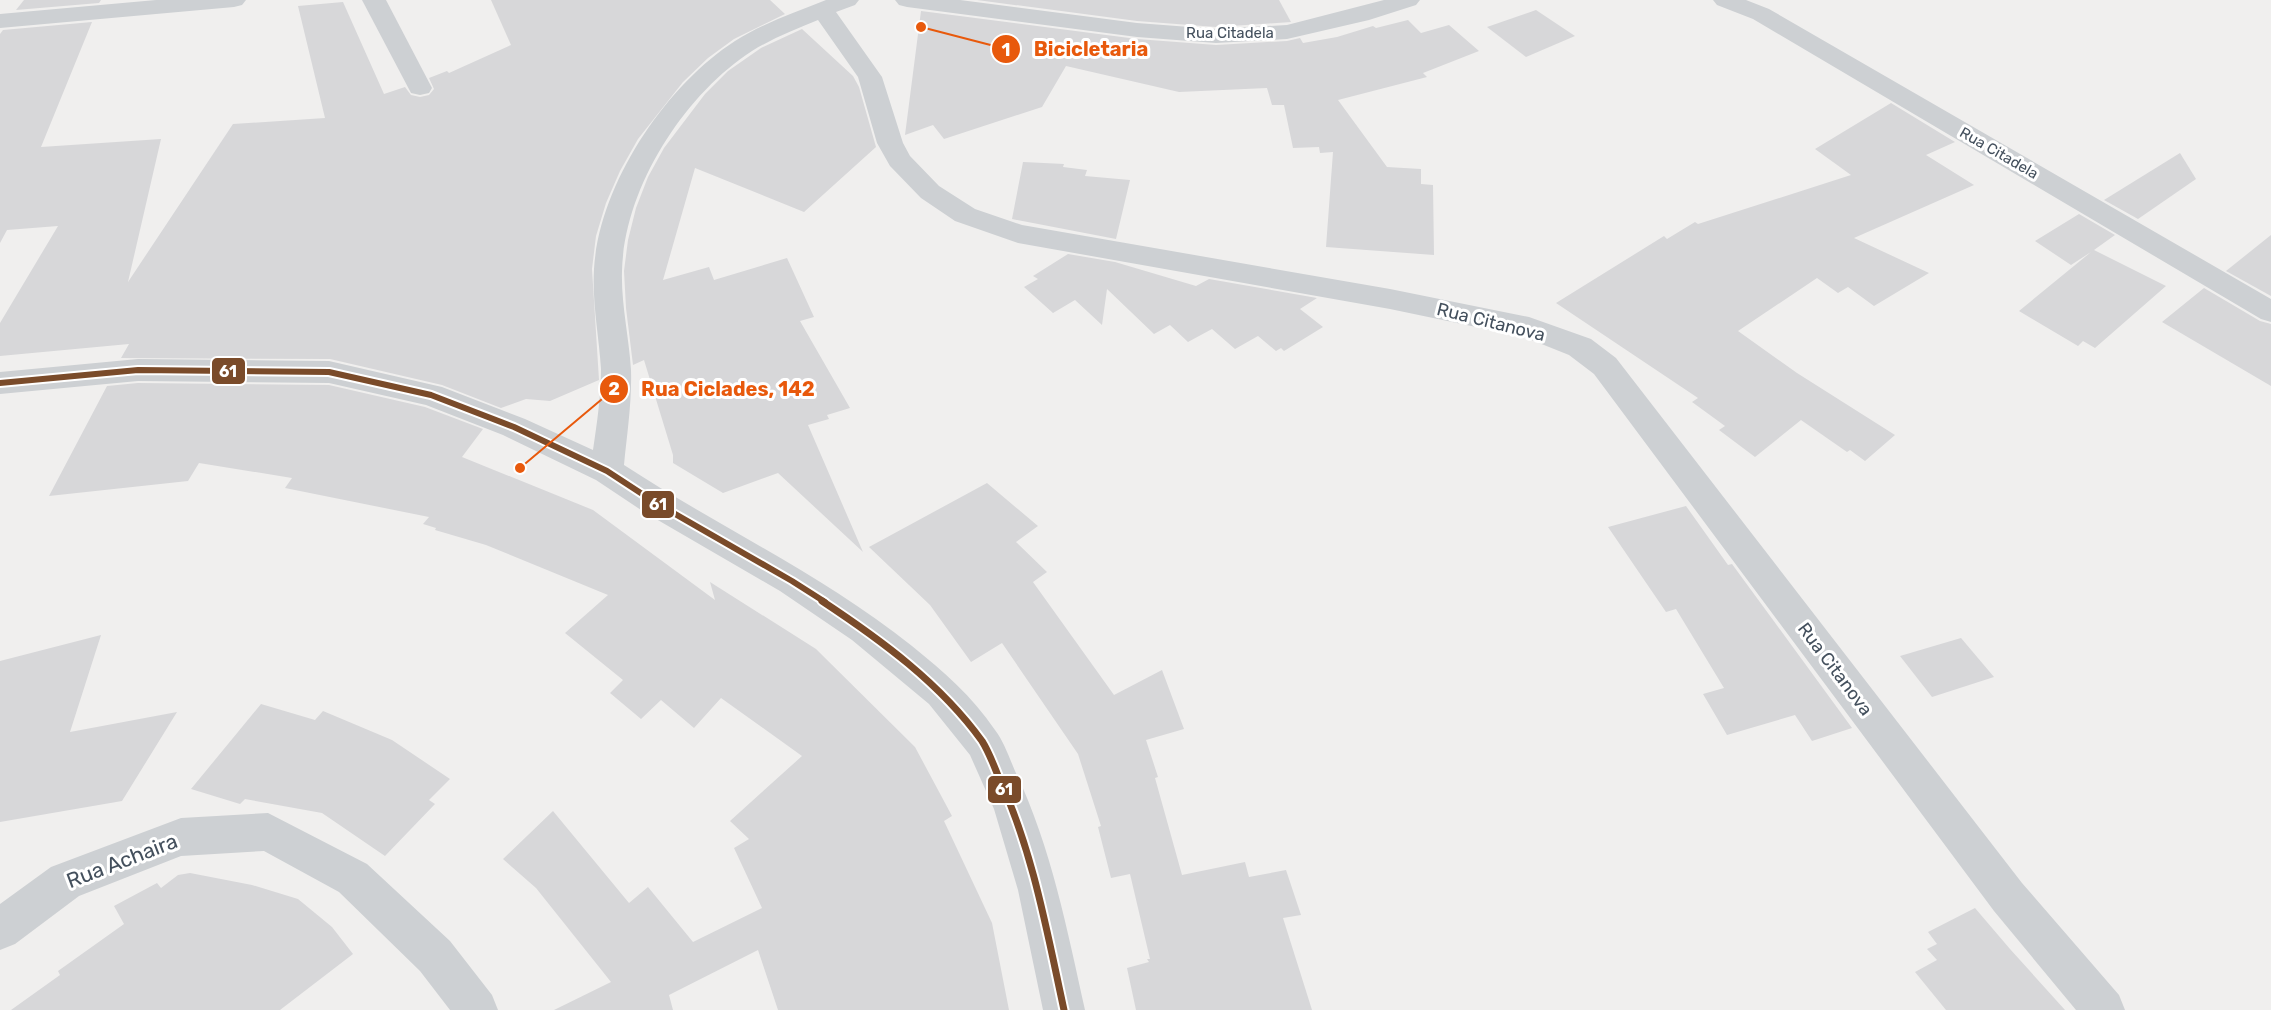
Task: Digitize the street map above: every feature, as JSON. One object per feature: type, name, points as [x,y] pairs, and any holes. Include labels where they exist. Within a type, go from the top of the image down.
[{"type":"street","points":[[0,21],[234,0]]},
{"type":"street","points":[[374,0],[420,88]]},
{"type":"street","name":"Rua Citadela","points":[[907,0],[1126,29],[1216,36],[1287,32],[1361,15],[1408,0]]},
{"type":"street","name":"Rua Citadela","points":[[1725,0],[1761,14],[2271,312]]},
{"type":"street","points":[[607,471],[616,384],[607,304],[609,253],[619,215],[644,153],[680,103],[715,67],[743,47],[771,32],[835,5]]},
{"type":"street","name":"Rua Citanova","points":[[835,5],[870,77],[890,143],[899,160],[930,192],[964,215],[1018,234],[1390,299],[1530,328],[1580,347],[1605,366],[2008,897],[2104,1010]]},
{"type":"street","points":[[0,383],[138,370],[329,372],[431,395],[514,427],[607,471],[656,503],[792,581],[866,629],[942,692],[983,743],[1013,808],[1038,890],[1064,1010]]},
{"type":"street","name":"Rua Achaira","points":[[0,929],[65,881],[181,837],[268,832],[353,878],[435,956],[477,1010]]},
{"type":"building","points":[[24,0],[101,0],[99,3],[16,10]]},
{"type":"building","points":[[491,0],[770,0],[785,14],[734,39],[708,58],[683,82],[638,139],[620,171],[606,203],[596,236],[592,269],[599,380],[550,401],[526,399],[501,408],[442,385],[330,359],[121,358],[129,344],[0,356],[0,323],[58,226],[7,230],[0,243],[0,34],[3,30],[92,22],[41,147],[161,139],[128,282],[233,124],[325,118],[298,6],[343,2],[384,94],[405,87],[411,95],[420,97],[429,95],[434,89],[429,78],[447,71],[449,73],[511,45]]},
{"type":"building","points":[[977,0],[1279,0],[1291,22],[1216,27],[1137,21]]},
{"type":"building","points":[[1536,10],[1575,36],[1526,57],[1487,27]]},
{"type":"building","points":[[921,11],[1137,39],[1216,45],[1287,41],[1300,38],[1303,43],[1408,20],[1421,33],[1449,25],[1479,51],[1423,73],[1427,77],[1338,100],[1387,167],[1421,169],[1421,184],[1433,185],[1434,255],[1326,247],[1333,152],[1320,153],[1319,147],[1293,148],[1284,105],[1272,105],[1267,88],[1179,92],[1066,66],[1042,107],[944,139],[933,125],[905,135]]},
{"type":"building","points":[[802,29],[853,76],[859,87],[876,147],[804,212],[695,168],[663,280],[709,267],[714,280],[787,258],[814,317],[800,321],[850,408],[827,415],[829,419],[808,425],[863,552],[778,473],[723,493],[673,463],[673,455],[644,360],[633,365],[626,308],[624,271],[628,240],[636,208],[648,177],[664,148],[705,94],[728,71],[761,48]]},
{"type":"building","points":[[1891,103],[1955,142],[1926,155],[1974,185],[1854,238],[1929,273],[1874,306],[1848,287],[1838,293],[1817,278],[1738,331],[1797,373],[1895,435],[1865,461],[1850,450],[1847,452],[1801,420],[1755,457],[1719,430],[1725,426],[1692,402],[1698,398],[1556,303],[1664,236],[1667,239],[1695,222],[1698,224],[1851,175],[1815,149]]},
{"type":"building","points":[[2180,153],[2196,179],[2138,219],[2104,200]]},
{"type":"building","points":[[1023,162],[1064,164],[1063,167],[1087,170],[1085,176],[1130,180],[1116,239],[1012,219]]},
{"type":"building","points":[[2079,214],[2115,235],[2094,250],[2166,286],[2095,348],[2083,341],[2078,346],[2019,311],[2091,252],[2071,265],[2035,241]]},
{"type":"building","points":[[2271,235],[2271,296],[2226,271]]},
{"type":"building","points":[[1068,254],[1115,262],[1196,286],[1209,279],[1317,298],[1300,309],[1323,327],[1284,351],[1281,348],[1276,351],[1258,336],[1235,349],[1212,329],[1188,342],[1170,325],[1154,334],[1107,289],[1102,325],[1075,300],[1053,313],[1024,287],[1038,279],[1033,276]]},
{"type":"building","points":[[2204,288],[2260,321],[2271,324],[2271,386],[2162,322]]},
{"type":"building","points":[[138,383],[329,385],[425,407],[483,429],[462,457],[593,510],[715,600],[710,582],[816,649],[915,747],[952,816],[944,821],[992,923],[1009,1010],[778,1010],[758,950],[669,995],[673,1010],[554,1010],[611,982],[536,888],[503,859],[553,811],[629,903],[648,887],[693,942],[762,908],[734,848],[749,839],[730,821],[802,756],[721,698],[694,728],[661,700],[641,719],[610,693],[623,680],[565,633],[608,595],[486,545],[435,530],[436,528],[423,524],[429,517],[285,488],[292,478],[199,463],[188,481],[49,496],[107,386]]},
{"type":"building","points":[[987,483],[1038,526],[1016,542],[1047,572],[1033,582],[1114,695],[1162,670],[1184,729],[1146,740],[1158,777],[1155,778],[1182,875],[1245,862],[1249,877],[1286,870],[1301,915],[1283,918],[1312,1010],[1136,1010],[1127,968],[1149,962],[1147,959],[1150,959],[1130,874],[1111,878],[1098,827],[1101,826],[1078,754],[1002,643],[971,662],[930,605],[869,547]]},
{"type":"building","points":[[1686,506],[1728,565],[1732,564],[1852,728],[1812,741],[1795,715],[1727,735],[1703,694],[1724,688],[1676,609],[1666,612],[1608,527]]},
{"type":"building","points":[[101,635],[70,732],[177,712],[122,801],[0,822],[0,661]]},
{"type":"building","points":[[1961,638],[1994,677],[1932,697],[1900,656]]},
{"type":"building","points":[[261,704],[315,720],[323,711],[392,740],[450,779],[429,800],[435,804],[385,856],[322,813],[245,799],[240,804],[191,789]]},
{"type":"building","points":[[190,873],[252,885],[298,899],[332,927],[353,954],[280,1010],[11,1010],[60,975],[58,971],[124,924],[114,906],[157,883],[161,888],[178,875]]},
{"type":"building","points":[[1975,908],[2065,1010],[1946,1010],[1915,972],[1937,960],[1927,949],[1937,944],[1928,932]]},
{"type":"transit line","name":"61","points":[[0,383],[138,370],[329,372],[431,395],[514,427],[607,471],[656,503],[792,581],[865,629],[942,692],[983,743],[1013,808],[1038,890],[1064,1010]]},
{"type":"place","name":"Bicicletaria","points":[[921,27]]},
{"type":"place","name":"Rua Ciclades, 142","points":[[520,468]]}]
